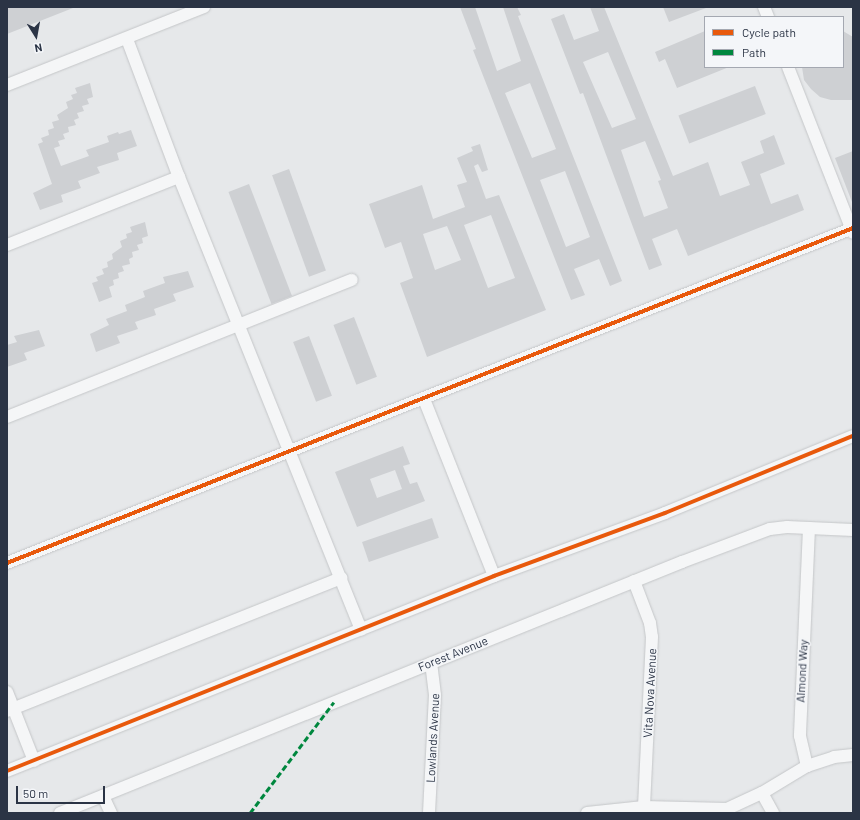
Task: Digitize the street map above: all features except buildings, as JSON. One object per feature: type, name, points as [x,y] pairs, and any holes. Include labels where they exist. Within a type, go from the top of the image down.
[{"type":"street","points":[[7,85],[127,39],[204,7]]},
{"type":"street","points":[[127,39],[179,177],[291,451],[361,630]]},
{"type":"street","points":[[7,563],[852,230],[788,68]]},
{"type":"street","points":[[7,245],[179,177]]},
{"type":"street","points":[[7,417],[352,280]]},
{"type":"street","points":[[424,399],[494,576]]},
{"type":"street","points":[[7,771],[494,576],[665,513],[853,436]]},
{"type":"street","name":"Forest Avenue","points":[[60,813],[634,581],[770,529],[809,528],[853,530]]},
{"type":"street","name":"Almond Way","points":[[807,766],[800,736],[799,716],[809,528]]},
{"type":"street","points":[[10,709],[341,578]]},
{"type":"street","name":"Vita Nova Avenue","points":[[634,581],[645,608],[652,637],[644,807]]},
{"type":"street","name":"Lowlands Avenue","points":[[429,813],[435,695],[431,663]]},
{"type":"street","points":[[7,692],[10,709],[34,761]]},
{"type":"street","points":[[587,813],[644,807],[715,810],[727,808],[762,793],[807,766],[834,756],[853,755]]},
{"type":"street","points":[[762,793],[773,813]]},
{"type":"street","points":[[103,796],[111,813]]},
{"type":"marked path","points":[[250,813],[334,702]]},
{"type":"cycle path","points":[[7,563],[853,228]]},
{"type":"cycle path","points":[[7,771],[494,576],[665,513],[853,436]]}]
